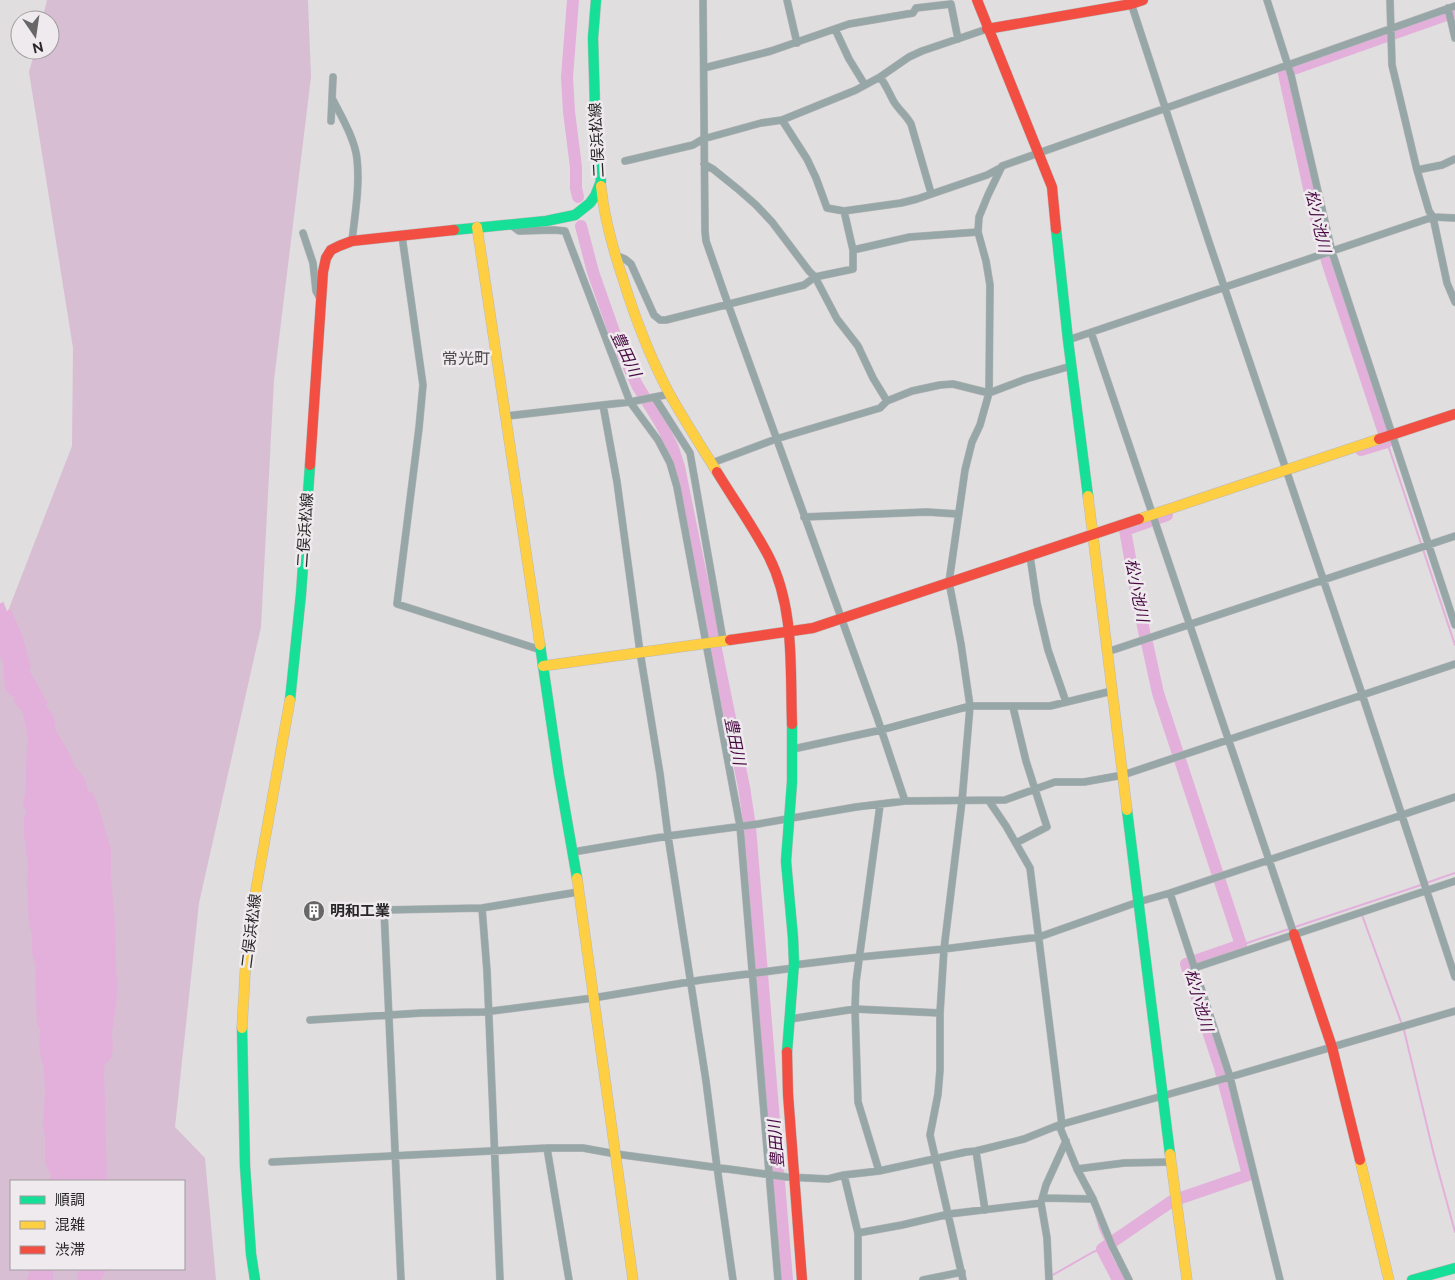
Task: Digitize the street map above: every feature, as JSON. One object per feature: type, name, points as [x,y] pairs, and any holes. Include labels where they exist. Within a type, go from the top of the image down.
[{"type":"street","name":"二俣浜松線","points":[[255,1280],[251,1254],[245,1166],[241,1039],[246,957],[253,906],[290,699],[301,594],[323,272],[326,257],[335,246],[352,241],[546,221],[575,215],[590,203],[601,181],[595,108],[593,48],[596,0]]},
{"type":"street","points":[[703,0],[704,226],[706,241],[882,730],[905,802]]},
{"type":"street","points":[[787,0],[797,43]]},
{"type":"street","points":[[977,0],[1052,187],[1071,366],[1162,1096],[1187,1280]]},
{"type":"street","points":[[625,161],[693,145],[703,139],[761,123],[782,120],[856,90],[922,51],[958,39],[988,30],[1143,0]]},
{"type":"street","points":[[1267,0],[1291,75],[1332,251],[1389,436],[1455,626]]},
{"type":"street","points":[[1390,0],[1392,65],[1417,170],[1429,211],[1433,217],[1447,283],[1455,302]]},
{"type":"street","points":[[1130,2],[1455,977]]},
{"type":"street","points":[[704,68],[797,43],[849,24],[913,13],[916,8],[951,4],[958,39]]},
{"type":"street","points":[[782,120],[807,159],[827,208],[844,211],[917,199],[987,175],[1002,166],[1039,152],[1450,8],[1450,18],[1455,38]]},
{"type":"street","points":[[835,30],[849,59],[865,85]]},
{"type":"street","points":[[331,121],[333,77]]},
{"type":"street","points":[[880,77],[886,85],[892,100],[907,116],[911,124],[930,193]]},
{"type":"street","points":[[332,98],[348,130],[357,157],[358,182],[352,241]]},
{"type":"street","points":[[1417,170],[1442,165],[1455,159]]},
{"type":"street","points":[[704,164],[713,169],[756,205],[772,222],[815,277],[837,319],[858,346],[873,378],[887,401]]},
{"type":"street","points":[[964,1280],[930,1135],[938,1094],[944,949],[962,801],[970,706],[949,582],[965,470],[972,442],[990,393],[990,286],[986,261],[978,232],[979,217],[1002,166]]},
{"type":"street","points":[[601,181],[602,199],[615,255],[646,345],[670,394],[769,558],[783,594],[790,632],[793,749],[786,861],[793,931],[794,966],[787,1069],[790,1177],[802,1280]]},
{"type":"street","points":[[615,255],[631,264],[654,315],[660,320],[666,320],[804,285],[815,277],[853,269],[853,250],[844,211]]},
{"type":"street","points":[[1068,340],[1433,217],[1455,218]]},
{"type":"street","points":[[511,224],[519,231],[565,231],[633,401],[670,463],[677,487],[740,826],[771,1174],[778,1280]]},
{"type":"street","points":[[477,227],[507,416],[559,775],[573,852],[633,1280]]},
{"type":"street","points":[[853,250],[910,237],[978,232]]},
{"type":"street","points":[[303,233],[313,263],[316,291],[322,303]]},
{"type":"street","points":[[402,236],[423,386],[397,604],[541,650]]},
{"type":"street","points":[[1091,332],[1332,1047],[1389,1280]]},
{"type":"street","points":[[712,463],[776,439],[880,408],[887,401],[912,391],[954,384],[990,393],[1026,379],[1071,366]]},
{"type":"street","points":[[507,416],[633,401],[670,394]]},
{"type":"street","points":[[653,398],[690,453],[722,640]]},
{"type":"street","points":[[603,405],[706,1080],[733,1280]]},
{"type":"street","points":[[543,666],[813,628],[1455,414]]},
{"type":"street","points":[[804,517],[927,512],[958,514]]},
{"type":"street","points":[[1107,652],[1455,536]]},
{"type":"street","points":[[1030,556],[1037,603],[1048,650],[1066,702]]},
{"type":"street","points":[[573,852],[668,836],[758,824],[811,814],[880,805],[905,802],[989,801],[1011,798],[1055,782],[1084,782],[1122,774],[1455,664]]},
{"type":"street","points":[[793,749],[882,730],[970,706],[1050,706],[1112,691]]},
{"type":"street","points":[[1013,707],[1026,761],[1048,827],[1016,843]]},
{"type":"street","points":[[310,1020],[488,1011],[593,998],[860,957],[1039,937],[1138,902],[1170,893],[1455,797]]},
{"type":"street","points":[[989,801],[1030,868],[1060,1125],[1077,1169],[1093,1199],[1129,1280]]},
{"type":"street","points":[[879,1170],[858,1102],[855,1009],[856,982],[880,805]]},
{"type":"street","points":[[1194,968],[1426,889],[1455,881]]},
{"type":"street","points":[[401,1280],[384,910],[482,908],[578,892]]},
{"type":"street","points":[[1170,893],[1229,1078],[1280,1280]]},
{"type":"street","points":[[482,908],[487,971],[500,1280]]},
{"type":"street","points":[[790,1019],[855,1009],[940,1013]]},
{"type":"street","points":[[272,1162],[494,1150],[583,1148],[790,1177],[828,1179],[976,1151],[1024,1139],[1060,1125],[1229,1078],[1455,1011]]},
{"type":"street","points":[[1049,1278],[1047,1238],[1042,1201],[1046,1185],[1066,1141]]},
{"type":"street","points":[[547,1148],[569,1280]]},
{"type":"street","points":[[976,1151],[985,1210]]},
{"type":"street","points":[[1077,1169],[1124,1163],[1171,1162]]},
{"type":"street","points":[[844,1175],[858,1233],[858,1280]]},
{"type":"street","points":[[858,1233],[949,1214],[1042,1201],[1093,1199]]},
{"type":"street","points":[[1412,1280],[1455,1268]]},
{"type":"street","points":[[923,1280],[962,1272]]},
{"type":"shaded area","points":[[47,0],[308,0],[311,77],[274,380],[261,627],[199,903],[175,1127],[205,1158],[216,1280],[0,1280],[0,614],[8,611],[72,446],[73,348],[29,72],[32,60],[60,60],[60,10],[44,10]]},
{"type":"shaded area","points":[[3,601],[7,611],[11,609],[23,638],[31,667],[29,670],[48,704],[45,705],[54,716],[56,731],[75,766],[85,779],[88,791],[92,792],[96,800],[111,849],[116,974],[118,977],[112,1032],[113,1048],[111,1058],[104,1066],[107,1180],[49,1180],[51,1176],[45,1163],[43,1126],[44,1069],[39,1048],[40,1030],[37,1024],[36,969],[32,952],[32,937],[28,914],[28,867],[24,830],[26,811],[23,806],[26,787],[28,736],[22,711],[13,700],[14,696],[11,696],[5,689],[3,661],[0,657],[0,603]]},
{"type":"shaded area","points":[[28,1270],[53,1270],[53,1280],[27,1280]]},
{"type":"shaded area","points":[[79,1270],[106,1270],[101,1280],[77,1280]]},
{"type":"waterway","name":"豊田川","points":[[573,0],[567,77],[578,197]]},
{"type":"waterway","name":"松小池川","points":[[1361,450],[1387,442],[1327,261],[1284,74],[1296,68],[1455,12]]},
{"type":"waterway","name":"豊田川","points":[[581,226],[593,272],[619,346],[637,385],[673,448],[679,467],[744,787],[750,827],[787,1280]]},
{"type":"waterway","points":[[1387,442],[1455,645]]},
{"type":"waterway","name":"松小池川","points":[[1145,636],[1125,530],[1167,515]]},
{"type":"waterway","name":"松小池川","points":[[1118,1280],[1102,1249],[1172,1201],[1248,1175],[1220,1068],[1186,964],[1241,945],[1158,693],[1147,643]]},
{"type":"waterway","points":[[1426,883],[1455,873]]},
{"type":"waterway","points":[[1241,945],[1421,885]]},
{"type":"waterway","points":[[1362,915],[1404,1030],[1434,1155],[1455,1232]]},
{"type":"waterway","points":[[1096,1215],[1100,1229],[1109,1247]]},
{"type":"waterway","points":[[1051,1276],[1093,1252],[1102,1249]]},
{"type":"waterway","points":[[1117,1265],[1124,1280]]},
{"type":"traffic: fast","points":[[454,230],[546,221],[575,215],[590,203],[595,196],[601,181],[595,108],[593,38],[596,0]]},
{"type":"traffic: fast","points":[[1056,229],[1088,496]]},
{"type":"traffic: fast","points":[[290,700],[301,594],[310,465]]},
{"type":"traffic: fast","points":[[540,645],[559,775],[577,878]]},
{"type":"traffic: fast","points":[[787,1052],[794,963],[786,861],[792,782],[792,724]]},
{"type":"traffic: fast","points":[[1127,810],[1170,1154]]},
{"type":"traffic: fast","points":[[242,1028],[245,1166],[251,1254],[255,1280]]},
{"type":"traffic: fast","points":[[1412,1280],[1455,1268]]},
{"type":"traffic: slow","points":[[601,186],[612,245],[643,337],[669,393],[717,472]]},
{"type":"traffic: slow","points":[[477,227],[540,645]]},
{"type":"traffic: slow","points":[[1139,519],[1379,439]]},
{"type":"traffic: slow","points":[[1088,496],[1127,810]]},
{"type":"traffic: slow","points":[[543,666],[730,640]]},
{"type":"traffic: slow","points":[[242,1028],[246,957],[253,906],[290,700]]},
{"type":"traffic: slow","points":[[577,878],[633,1280]]},
{"type":"traffic: slow","points":[[1170,1154],[1187,1280]]},
{"type":"traffic: slow","points":[[1360,1160],[1389,1280]]},
{"type":"traffic: jam","points":[[977,0],[1052,187],[1056,229]]},
{"type":"traffic: jam","points":[[987,29],[1131,4],[1143,0]]},
{"type":"traffic: jam","points":[[310,465],[323,272],[326,258],[331,250],[352,241],[454,230]]},
{"type":"traffic: jam","points":[[1379,439],[1455,414]]},
{"type":"traffic: jam","points":[[717,472],[769,557],[783,597],[790,639],[792,724]]},
{"type":"traffic: jam","points":[[730,640],[813,628],[1139,519]]},
{"type":"traffic: jam","points":[[1294,934],[1332,1047],[1360,1160]]},
{"type":"traffic: jam","points":[[787,1052],[788,1094],[802,1280]]},
{"type":"place","name":"明和工業","points":[[314,911]]},
{"type":"district","name":"常光町","points":[[466,358]]}]
